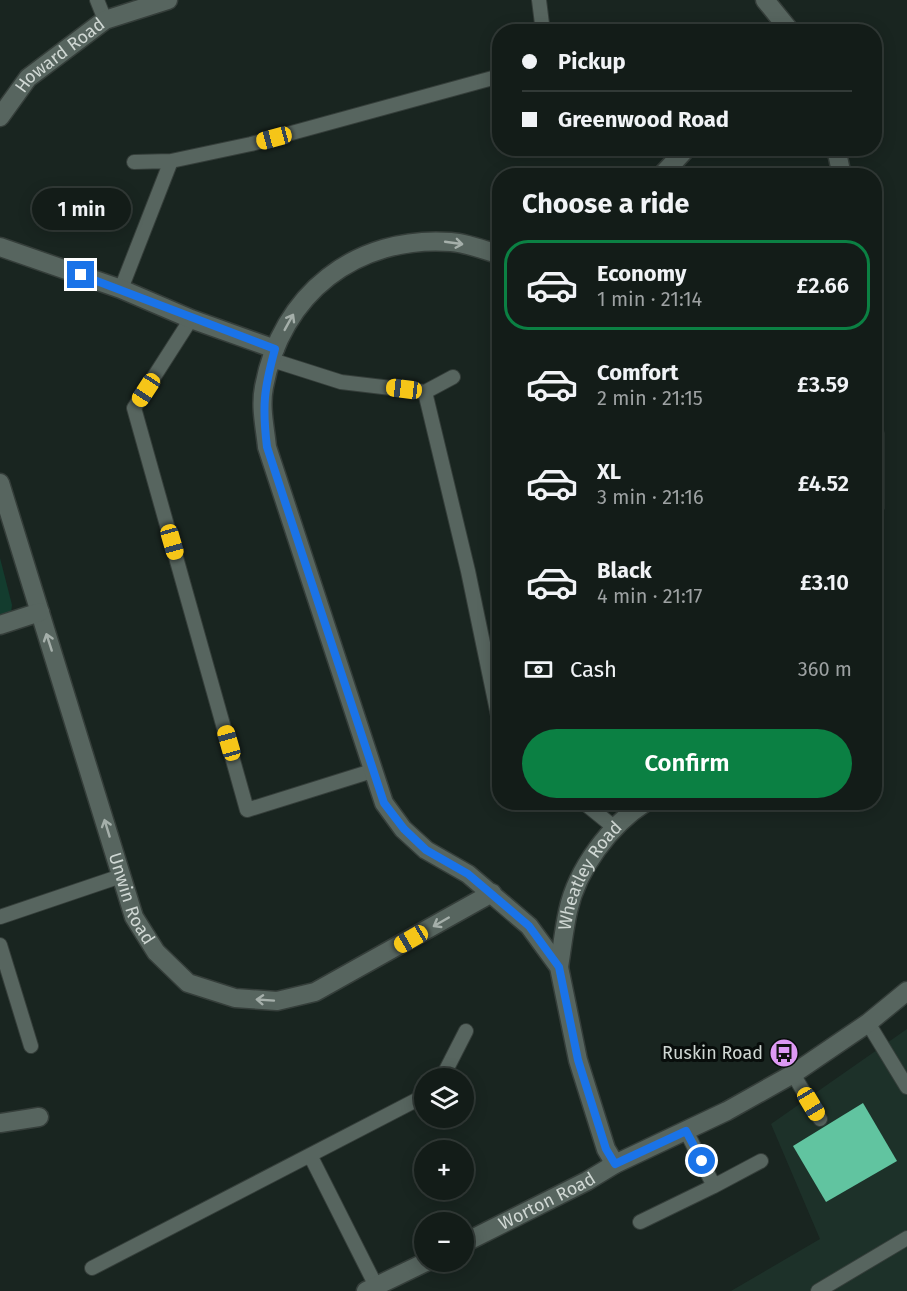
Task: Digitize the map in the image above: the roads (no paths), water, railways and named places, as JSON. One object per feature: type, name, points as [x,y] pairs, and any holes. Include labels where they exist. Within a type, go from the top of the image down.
[{"type":"street","name":"Howard Road","points":[[0,117],[28,78],[105,20],[168,0]]},
{"type":"street","points":[[765,0],[784,24]]},
{"type":"street","points":[[668,168],[679,156]]},
{"type":"street","points":[[492,253],[453,242],[416,242],[375,249],[339,267],[309,292],[292,316],[274,354],[264,388],[263,413],[267,447],[384,803],[404,829],[426,850],[468,874],[529,926],[559,967],[578,1060],[606,1149],[615,1164]]},
{"type":"street","points":[[0,247],[121,289],[274,354]]},
{"type":"street","name":"Unwin Road","points":[[0,483],[134,917],[156,952],[188,983],[235,998],[277,1001],[315,992],[492,893]]},
{"type":"street","points":[[0,625],[40,612]]},
{"type":"street","name":"Wheatley Road","points":[[559,967],[568,909],[584,868],[615,828],[634,810]]},
{"type":"street","name":"Worton Road","points":[[474,1238],[793,1074],[868,1023],[907,991]]},
{"type":"street","points":[[0,1123],[39,1117]]},
{"type":"street","points":[[371,1288],[414,1268]]},
{"type":"lane","points":[[97,0],[105,20]]},
{"type":"lane","points":[[539,0],[542,24]]},
{"type":"lane","points":[[134,162],[171,161],[251,144],[492,77]]},
{"type":"lane","points":[[121,289],[171,161]]},
{"type":"lane","points":[[191,319],[134,408],[248,810],[372,771]]},
{"type":"lane","points":[[274,354],[341,382],[425,392],[453,377]]},
{"type":"lane","points":[[425,392],[468,571],[492,686]]},
{"type":"lane","points":[[593,810],[615,828]]},
{"type":"lane","points":[[0,917],[121,876]]},
{"type":"lane","points":[[0,945],[31,1046]]},
{"type":"lane","points":[[868,1023],[907,1087]]},
{"type":"lane","points":[[446,1068],[466,1031]]},
{"type":"lane","points":[[793,1074],[820,1119]]},
{"type":"lane","points":[[92,1269],[414,1101]]},
{"type":"lane","points":[[686,1131],[714,1186]]},
{"type":"lane","points":[[310,1155],[371,1288]]},
{"type":"lane","points":[[640,1222],[761,1161]]},
{"type":"lane","points":[[818,1291],[907,1238]]},
{"type":"place","name":"Ruskin Road","points":[[784,1053]]}]
